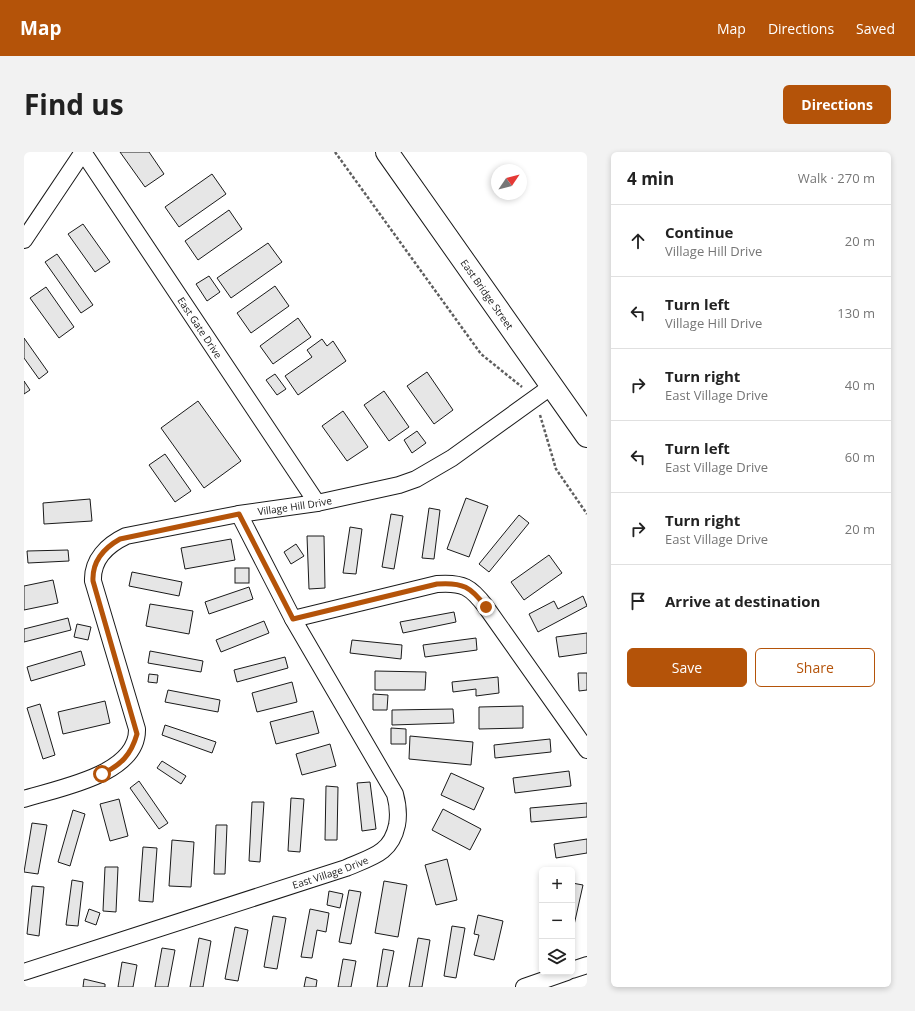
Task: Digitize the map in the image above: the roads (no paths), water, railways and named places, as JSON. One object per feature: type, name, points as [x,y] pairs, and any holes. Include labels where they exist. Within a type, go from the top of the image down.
[{"type":"main road","name":"East Bridge Street","points":[[387,152],[543,392],[587,436]]},
{"type":"street","points":[[24,240],[29,221],[83,152]]},
{"type":"street","name":"East Gate Drive","points":[[83,152],[317,502]]},
{"type":"street","name":"Village Hill Drive","points":[[24,799],[102,774],[124,759],[132,749],[137,729],[93,581],[93,573],[100,555],[110,545],[126,536],[239,514],[317,502],[400,485],[416,479],[452,458],[543,392]]},
{"type":"street","name":"East Village Drive","points":[[24,972],[346,868],[373,856],[392,842],[398,818],[398,805],[395,794],[293,619],[239,514]]},
{"type":"street","points":[[293,619],[437,584],[450,583],[468,588],[474,591],[486,607],[587,750]]},
{"type":"street","points":[[575,969],[587,965]]},
{"type":"street","points":[[524,987],[558,975]]}]
